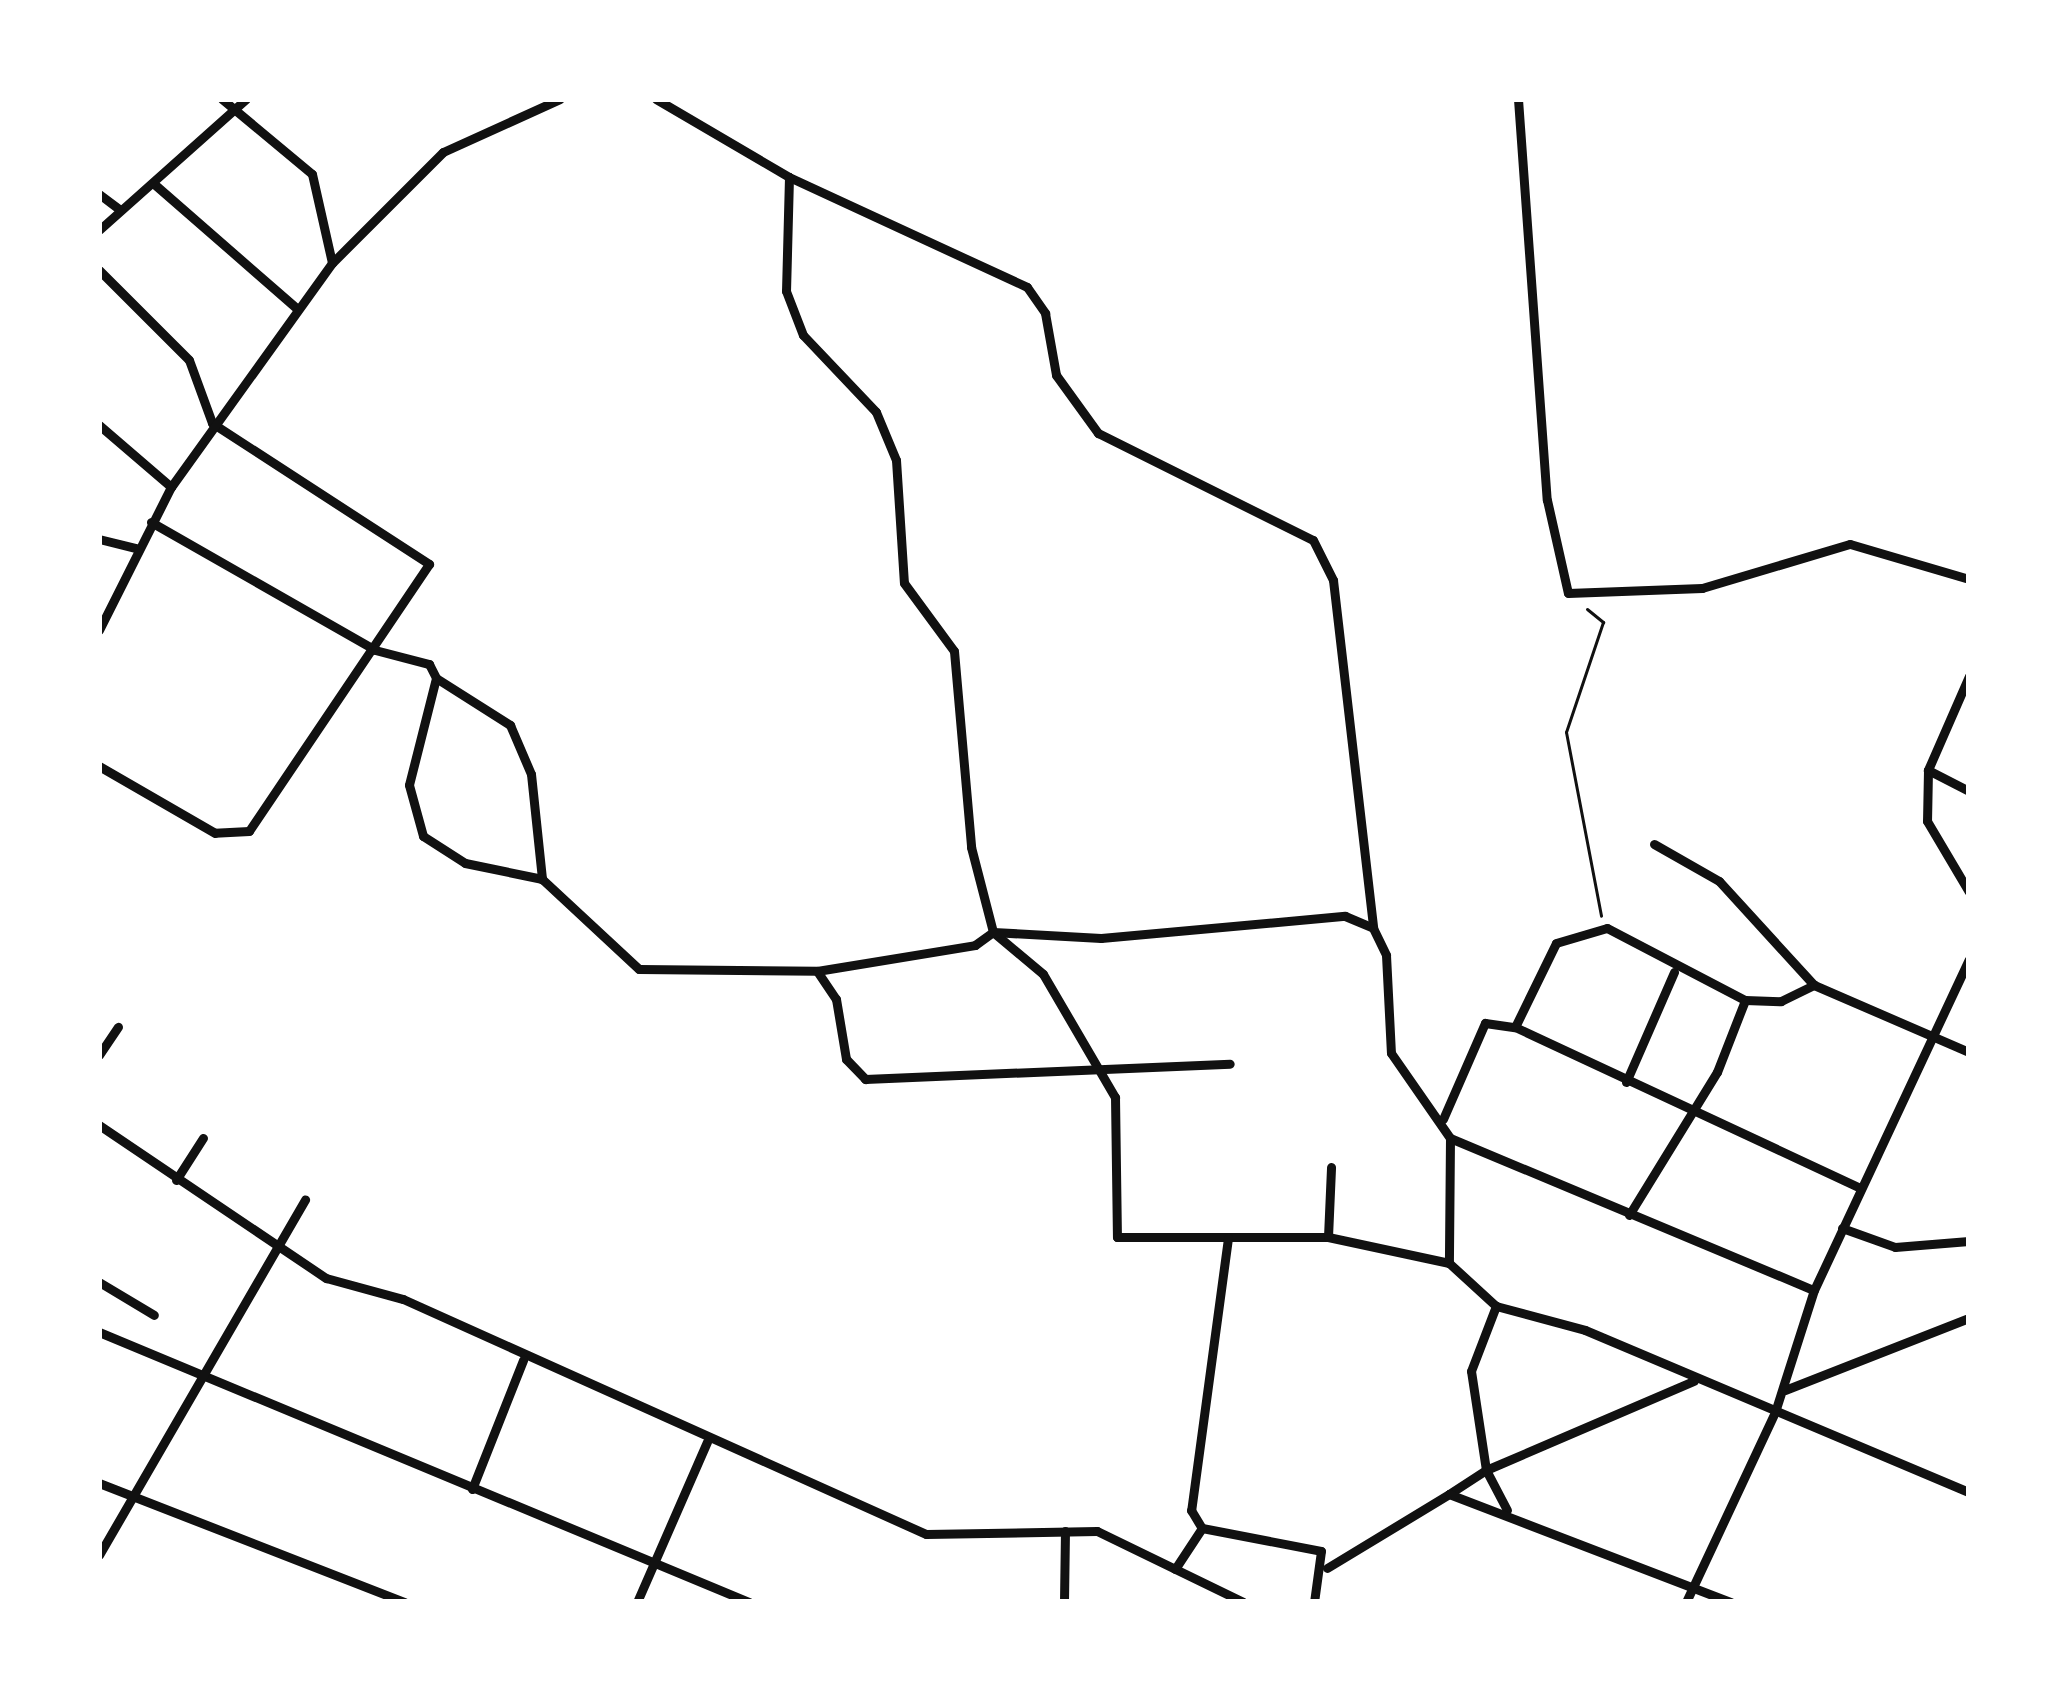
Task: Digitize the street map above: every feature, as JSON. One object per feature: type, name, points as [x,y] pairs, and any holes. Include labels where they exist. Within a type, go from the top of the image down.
[{"type":"street","points":[[222,99],[312,174],[332,263]]},
{"type":"street","points":[[99,230],[246,99]]},
{"type":"street","points":[[656,99],[789,177],[1027,286],[1045,313],[1055,375],[1099,433],[1313,540],[1333,580],[1373,928],[1386,955],[1391,1053],[1443,1119],[1450,1138],[1449,1263]]},
{"type":"street","points":[[1517,99],[1546,500],[1568,592],[1702,588],[1850,544],[1969,579]]},
{"type":"street","points":[[99,630],[136,548],[171,487],[212,423],[332,263],[443,152],[552,100]]},
{"type":"street","points":[[789,177],[786,291],[802,335],[876,412],[896,460],[904,583],[954,651],[971,848],[993,932],[1043,974],[1106,1074],[1117,1238],[1328,1237],[1449,1263],[1496,1306],[1585,1330],[1694,1381],[1969,1492]]},
{"type":"street","points":[[153,183],[296,308]]},
{"type":"street","points":[[99,194],[120,209]]},
{"type":"street","points":[[99,270],[189,360],[212,423],[421,549],[424,585],[249,831],[232,836],[99,766]]},
{"type":"street","points":[[99,425],[171,487]]},
{"type":"street","points":[[151,522],[375,650],[408,653],[436,678],[510,725],[531,774],[542,879]]},
{"type":"street","points":[[99,538],[136,548]]},
{"type":"street","points":[[1969,676],[1928,770],[1927,821],[1969,892]]},
{"type":"street","points":[[436,678],[409,785],[412,816],[465,863],[542,879],[639,969],[817,971],[975,945],[993,932],[1101,938],[1345,916],[1373,928]]},
{"type":"street","points":[[1928,770],[1969,791]]},
{"type":"street","points":[[1654,844],[1719,881],[1814,985],[1969,1052]]},
{"type":"street","points":[[1515,1027],[1556,943],[1607,928],[1674,972],[1745,1000],[1781,1001],[1814,985]]},
{"type":"street","points":[[1686,1602],[1784,1391],[1814,1290],[1969,959]]},
{"type":"street","points":[[817,971],[836,999],[846,1059],[865,1079],[1106,1074],[1230,1064]]},
{"type":"street","points":[[1626,1082],[1674,972]]},
{"type":"street","points":[[1629,1215],[1688,1110],[1717,1072],[1745,1000]]},
{"type":"street","points":[[1443,1119],[1474,1036],[1485,1023],[1515,1027],[1860,1188]]},
{"type":"street","points":[[99,1055],[118,1027]]},
{"type":"street","points":[[99,1125],[277,1252],[926,1534],[1097,1531],[1243,1602]]},
{"type":"street","points":[[176,1180],[203,1138]]},
{"type":"street","points":[[1450,1138],[1814,1290]]},
{"type":"street","points":[[1328,1237],[1331,1167]]},
{"type":"street","points":[[99,1555],[305,1199]]},
{"type":"street","points":[[1842,1228],[1895,1247],[1969,1241]]},
{"type":"street","points":[[1202,1528],[1188,1490],[1228,1238]]},
{"type":"street","points":[[99,1282],[154,1315]]},
{"type":"street","points":[[1496,1306],[1471,1371],[1486,1471],[1507,1510]]},
{"type":"street","points":[[1784,1391],[1968,1317]]},
{"type":"street","points":[[99,1332],[749,1602]]},
{"type":"street","points":[[472,1489],[523,1360]]},
{"type":"street","points":[[1313,1602],[1327,1568],[1486,1471],[1694,1381]]},
{"type":"street","points":[[637,1602],[707,1442]]},
{"type":"street","points":[[99,1483],[405,1602]]},
{"type":"street","points":[[1449,1494],[1507,1510],[1731,1602]]},
{"type":"street","points":[[1202,1528],[1304,1541],[1327,1568]]},
{"type":"street","points":[[1175,1568],[1202,1528]]},
{"type":"street","points":[[1064,1602],[1065,1531]]},
{"type":"path","points":[[1568,592],[1603,622],[1566,732],[1607,928]]}]
